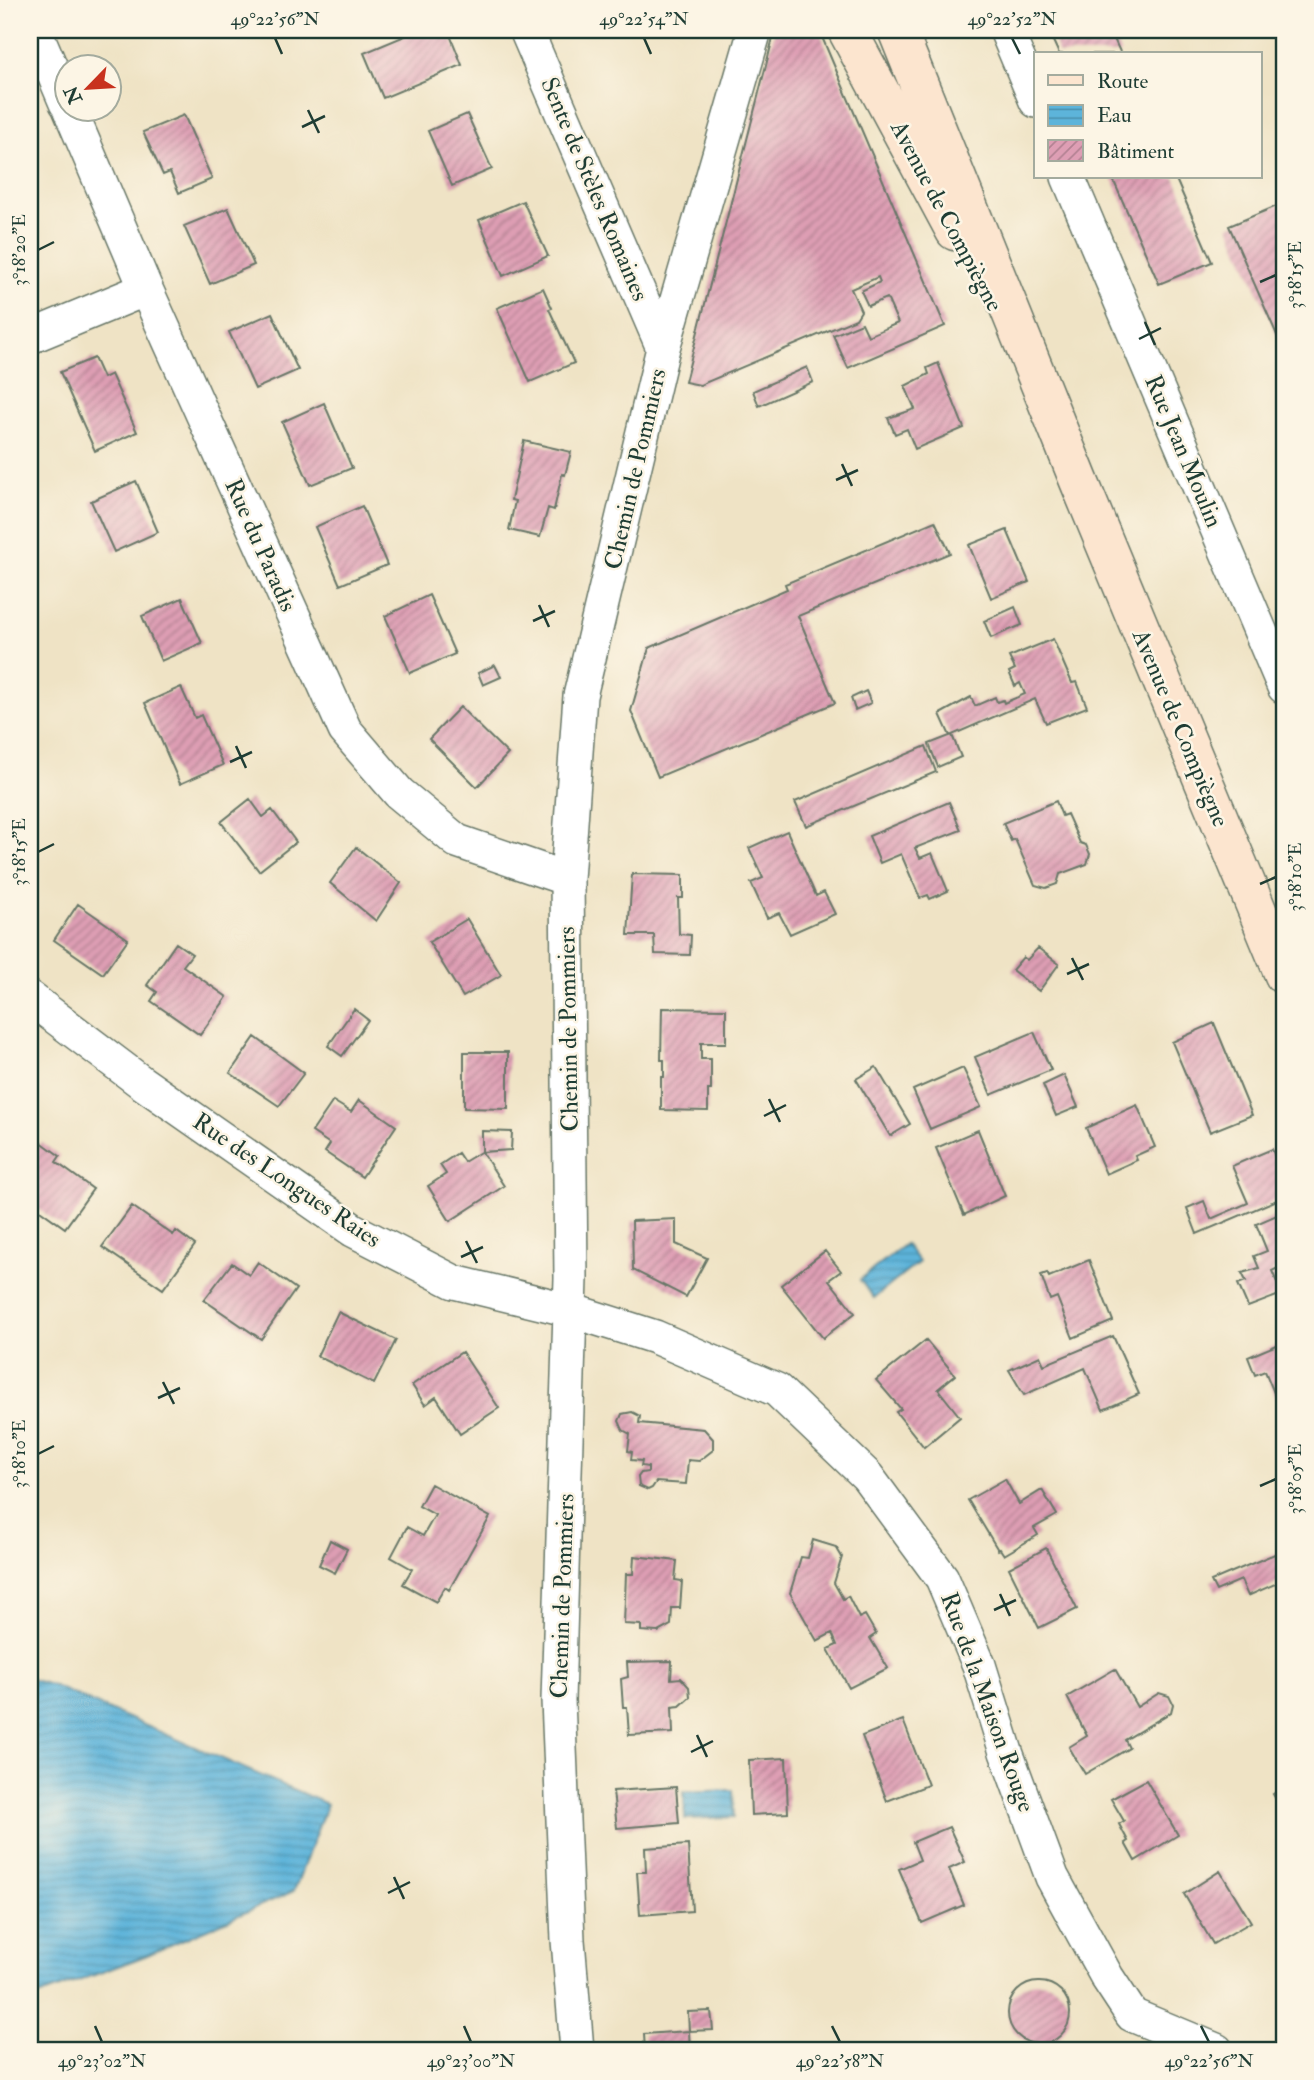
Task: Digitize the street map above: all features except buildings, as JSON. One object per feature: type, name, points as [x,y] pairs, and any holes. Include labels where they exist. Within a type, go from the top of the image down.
[{"type":"main road","name":"Avenue de Compiègne","points":[[847,30],[1003,317],[1079,481]]},
{"type":"main road","name":"Avenue de Compiègne","points":[[897,30],[1079,481],[1284,975]]},
{"type":"street","points":[[35,30],[52,70]]},
{"type":"street","name":"Sente de Stèles Romaines","points":[[526,30],[663,348]]},
{"type":"street","name":"Chemin de Pommiers","points":[[578,2050],[568,1940],[558,1700],[570,1310],[567,879],[580,696],[663,348],[755,30]]},
{"type":"street","points":[[1006,30],[1034,96]]},
{"type":"street","name":"Rue du Paradis","points":[[75,122],[146,289],[345,730],[399,793],[457,841],[567,879]]},
{"type":"street","name":"Rue Jean Moulin","points":[[1068,178],[1284,687]]},
{"type":"street","points":[[30,337],[146,289]]},
{"type":"street","name":"Rue des Longues Raies","points":[[30,998],[141,1082],[353,1230],[454,1282],[570,1310]]},
{"type":"street","name":"Rue de la Maison Rouge","points":[[570,1310],[654,1337],[777,1390],[867,1476],[942,1578],[979,1665],[1006,1752],[1052,1877],[1107,1978],[1132,2015],[1216,2050]]},
{"type":"water","points":[[905,1244],[919,1262],[874,1298],[860,1280]]},
{"type":"water","points":[[30,1679],[54,1686],[327,1804],[294,1891],[145,1956],[30,1999]]},
{"type":"water","points":[[733,1790],[734,1817],[685,1819],[684,1792]]}]
